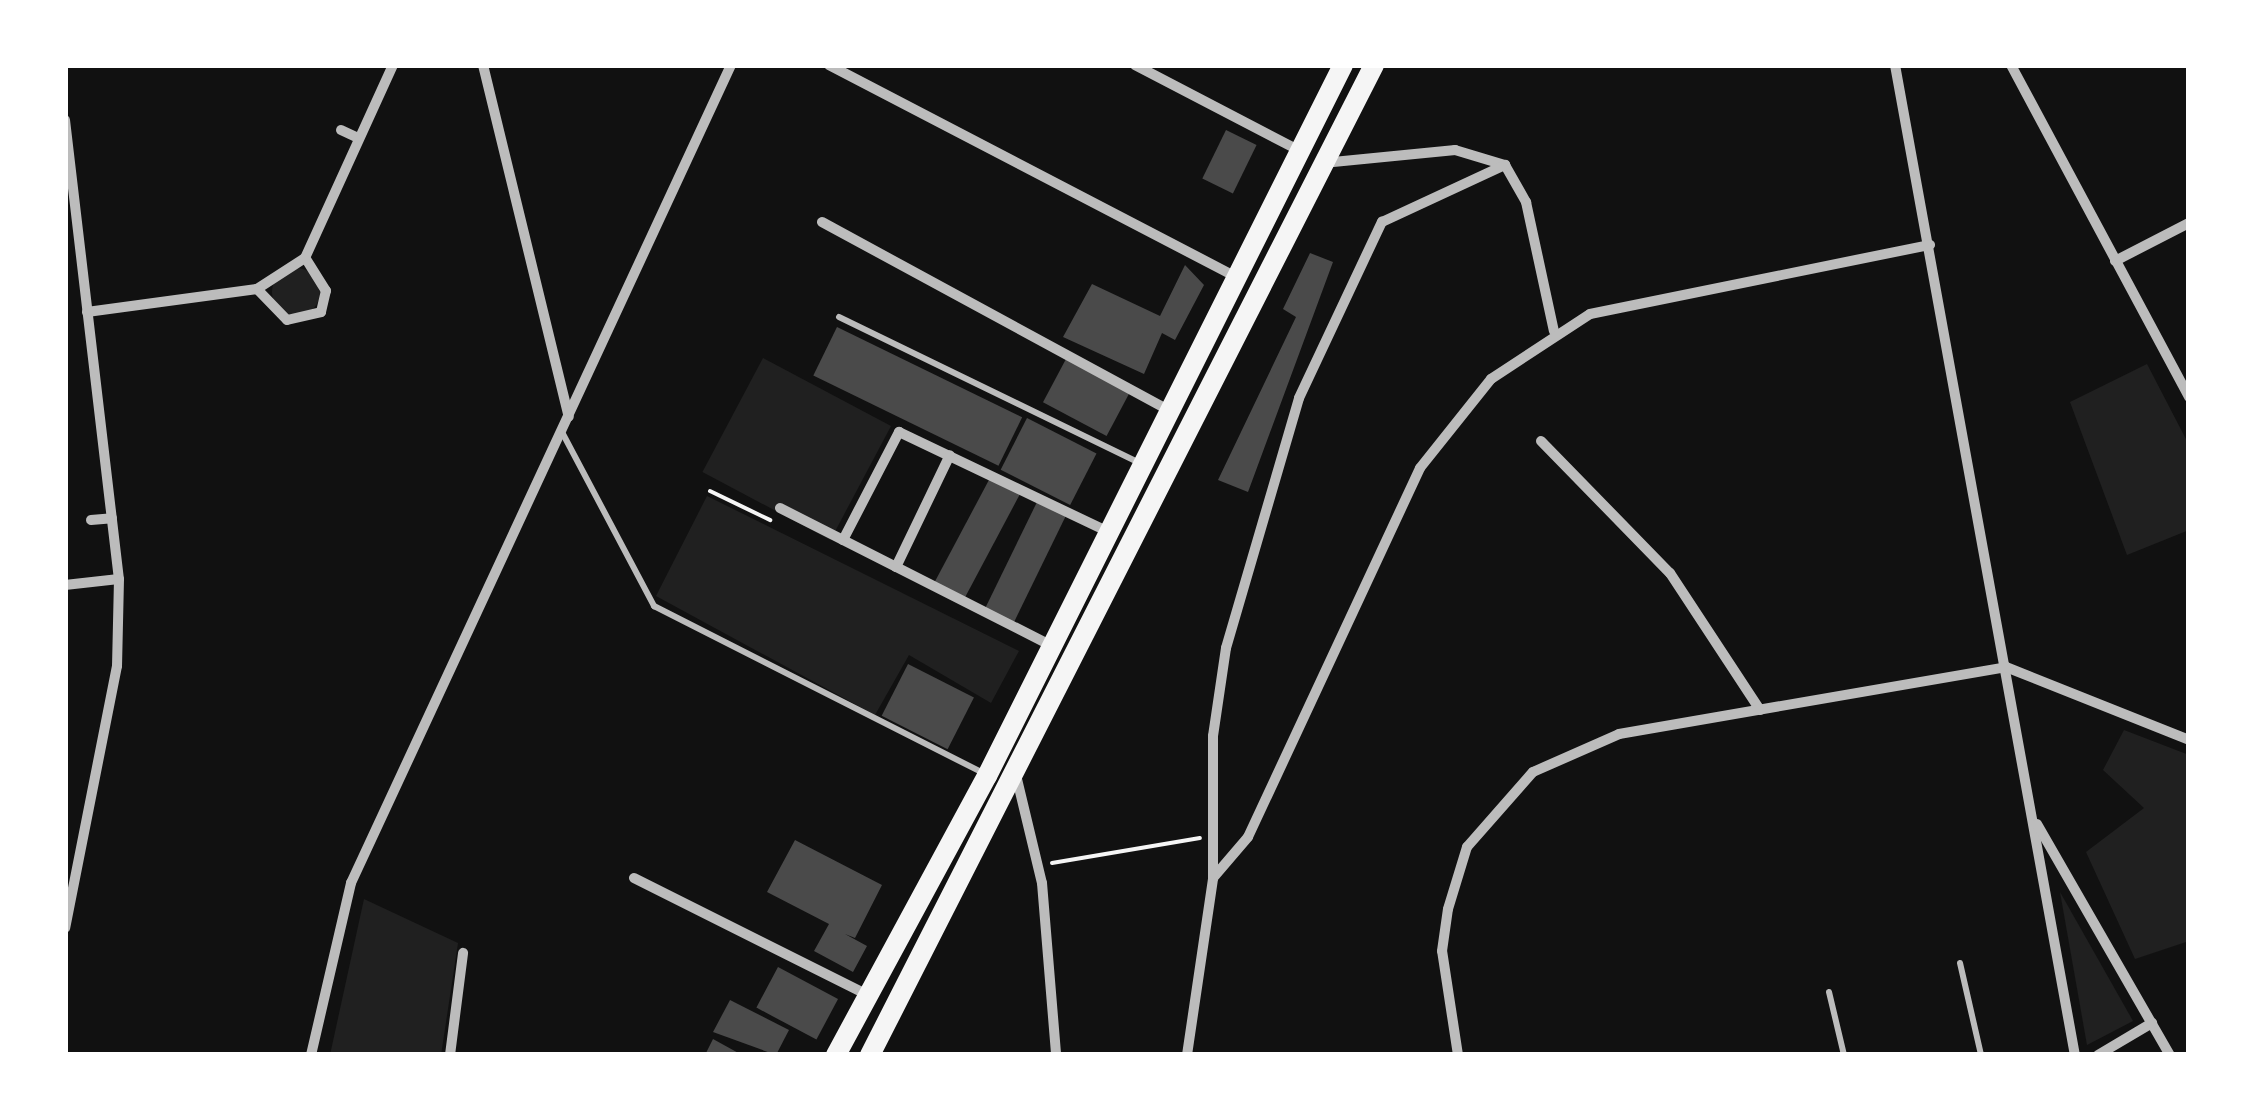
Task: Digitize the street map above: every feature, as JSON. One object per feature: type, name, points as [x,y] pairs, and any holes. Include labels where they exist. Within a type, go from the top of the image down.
[{"type":"highway","points":[[836,1055],[987,776],[1240,278],[1343,65]]},
{"type":"highway","points":[[870,1055],[1374,65]]},
{"type":"street","points":[[86,312],[258,289],[305,258],[393,65]]},
{"type":"street","points":[[483,65],[570,417]]},
{"type":"street","points":[[311,1055],[351,882],[563,434],[731,65]]},
{"type":"street","points":[[829,65],[1240,278]]},
{"type":"street","points":[[1135,65],[1300,152]]},
{"type":"street","points":[[1896,65],[2075,1055]]},
{"type":"street","points":[[2011,65],[2189,398]]},
{"type":"street","points":[[65,120],[119,579],[117,666],[65,928]]},
{"type":"street","points":[[341,130],[358,138]]},
{"type":"street","points":[[1322,164],[1455,150],[1505,165],[1526,202],[1554,330]]},
{"type":"street","points":[[1187,1055],[1213,878],[1209,835],[1213,736],[1236,605],[1299,398],[1359,256],[1398,209],[1505,165]]},
{"type":"street","points":[[822,222],[1171,411]]},
{"type":"street","points":[[2115,261],[2189,222]]},
{"type":"street","points":[[1213,878],[1248,837],[1436,439],[1554,330],[1590,314],[1930,245]]},
{"type":"street","points":[[258,289],[287,320],[311,318],[326,290],[305,258]]},
{"type":"street","points":[[843,540],[892,438],[908,433],[1110,532]]},
{"type":"street","points":[[1541,442],[1670,574],[1760,710]]},
{"type":"street","points":[[896,567],[950,455]]},
{"type":"street","points":[[780,508],[1052,646]]},
{"type":"street","points":[[91,520],[112,518]]},
{"type":"street","points":[[65,584],[119,579]]},
{"type":"street","points":[[102,668],[117,666]]},
{"type":"street","points":[[1458,1055],[1443,936],[1467,847],[1505,794],[1587,744],[2006,667],[2189,740]]},
{"type":"street","points":[[1016,774],[1038,866],[1056,1055]]},
{"type":"street","points":[[2032,814],[2170,1055]]},
{"type":"street","points":[[634,878],[868,995]]},
{"type":"street","points":[[450,1055],[462,953]]},
{"type":"street","points":[[2098,1055],[2152,1024]]},
{"type":"lane","points":[[839,317],[1144,464]]},
{"type":"lane","points":[[563,434],[654,606],[987,776]]},
{"type":"lane","points":[[1960,963],[1981,1055]]},
{"type":"lane","points":[[1829,992],[1844,1055]]},
{"type":"path","points":[[1038,866],[1209,835]]},
{"type":"shaded area","points":[[296,268],[313,275],[320,292],[313,309],[296,316],[279,309],[272,292],[279,275]]},
{"type":"shaded area","points":[[763,358],[891,426],[830,540],[702,472]]},
{"type":"shaded area","points":[[2147,364],[2189,445],[2189,530],[2127,555],[2070,402]]},
{"type":"shaded area","points":[[707,496],[1019,651],[991,703],[909,655],[875,715],[656,596]]},
{"type":"shaded area","points":[[2124,730],[2189,755],[2189,941],[2135,959],[2086,852],[2144,808],[2103,770]]},
{"type":"shaded area","points":[[2060,892],[2133,1021],[2087,1045]]},
{"type":"shaded area","points":[[364,899],[458,943],[441,1055],[330,1055]]},
{"type":"building","points":[[1226,130],[1257,145],[1233,193],[1202,179]]},
{"type":"building","points":[[1310,253],[1333,262],[1248,492],[1218,480],[1296,317],[1283,309]]},
{"type":"building","points":[[1185,265],[1204,285],[1175,340],[1162,333],[1144,374],[1063,337],[1092,284],[1160,316]]},
{"type":"building","points":[[837,327],[1022,417],[998,466],[813,376]]},
{"type":"building","points":[[1066,359],[1130,393],[1107,436],[1043,402]]},
{"type":"building","points":[[1027,418],[1096,453],[1070,505],[1001,470]]},
{"type":"building","points":[[990,478],[1020,494],[964,599],[934,583]]},
{"type":"building","points":[[1037,502],[1066,516],[1013,625],[984,611]]},
{"type":"building","points":[[908,664],[974,698],[948,749],[882,716]]},
{"type":"building","points":[[795,840],[882,885],[855,938],[845,934],[867,946],[853,972],[814,951],[829,924],[767,892]]},
{"type":"building","points":[[778,967],[838,999],[816,1040],[756,1008]]},
{"type":"building","points":[[730,1000],[789,1030],[776,1055],[713,1032]]},
{"type":"building","points":[[713,1039],[742,1055],[705,1055]]}]
